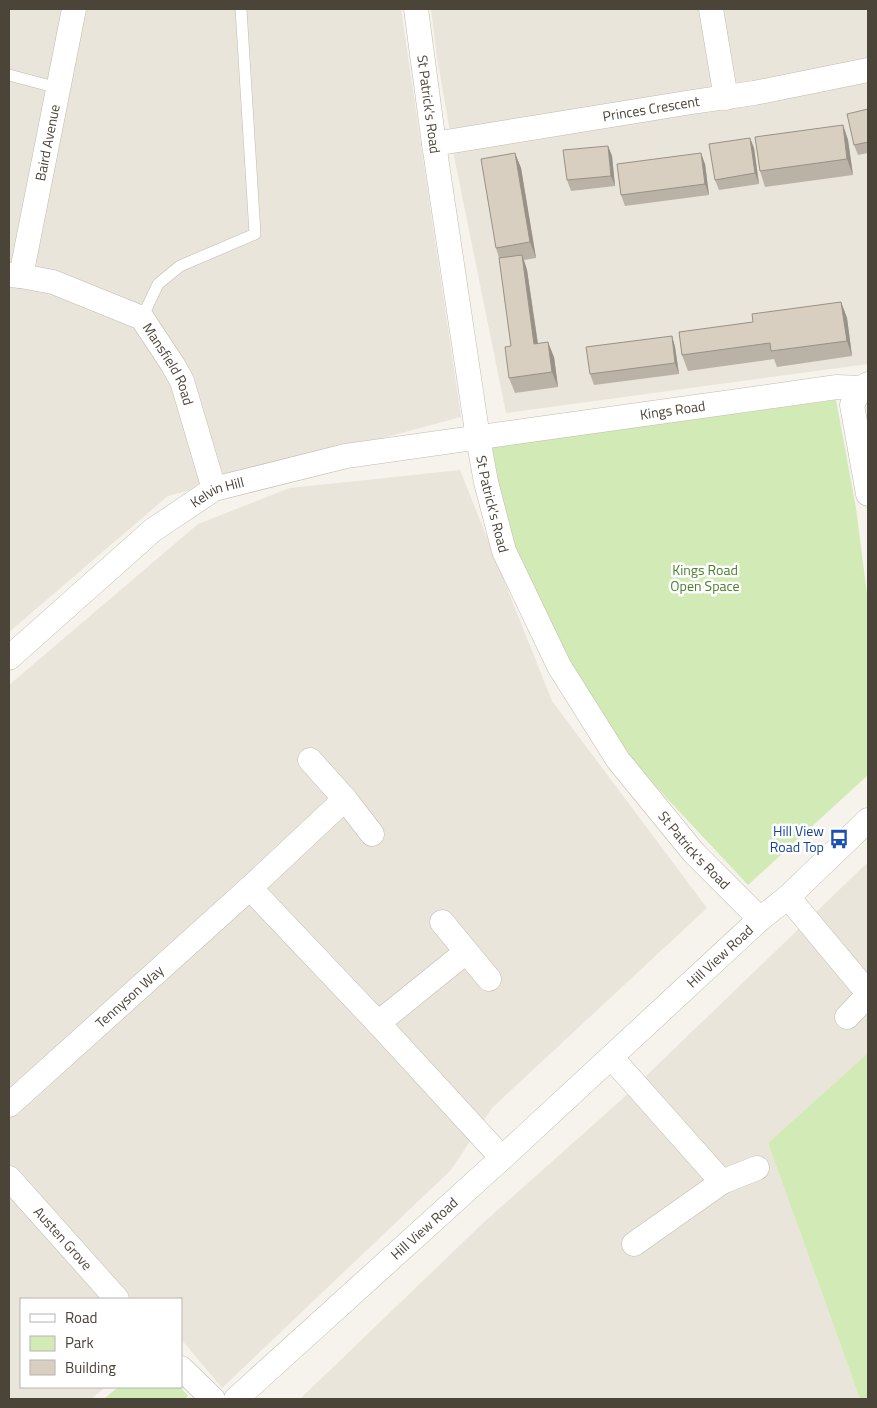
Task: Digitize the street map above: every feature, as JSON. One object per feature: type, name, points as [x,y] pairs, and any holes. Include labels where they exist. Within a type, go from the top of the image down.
[{"type":"street","name":"Baird Avenue","points":[[15,275],[74,9]]},
{"type":"street","name":"St Patrick's Road","points":[[416,9],[478,438],[486,482],[504,552],[559,666],[618,760],[694,853],[760,920]]},
{"type":"street","points":[[711,9],[726,98]]},
{"type":"street","name":"Princes Crescent","points":[[434,144],[726,98],[868,70]]},
{"type":"street","name":"Mansfield Road","points":[[15,275],[53,282],[142,318],[182,381],[214,489]]},
{"type":"street","points":[[864,386],[852,405],[868,494]]},
{"type":"street","name":"Kings Road","points":[[478,438],[837,387],[864,386]]},
{"type":"street","name":"Kelvin Hill","points":[[9,658],[154,530],[214,489],[346,456],[478,438]]},
{"type":"street","points":[[310,760],[345,799],[372,834]]},
{"type":"street","name":"Tennyson Way","points":[[9,1104],[250,888],[345,799]]},
{"type":"street","name":"Hill View Road","points":[[236,1399],[502,1158],[760,920],[788,897],[868,820]]},
{"type":"street","points":[[250,888],[502,1158]]},
{"type":"street","points":[[788,897],[868,994],[847,1017]]},
{"type":"street","points":[[442,922],[489,979]]},
{"type":"street","points":[[378,1023],[466,952]]},
{"type":"street","points":[[611,1057],[722,1182]]},
{"type":"street","points":[[634,1244],[722,1182],[757,1168]]},
{"type":"street","name":"Austen Grove","points":[[9,1178],[116,1298]]},
{"type":"street","points":[[182,1369],[213,1399]]},
{"type":"lane","points":[[142,318],[158,284],[180,266],[254,234],[241,9]]},
{"type":"lane","points":[[9,75],[58,88]]},
{"type":"shaded area","points":[[9,9],[401,9],[461,417],[168,496],[9,632]]},
{"type":"shaded area","points":[[431,9],[868,9],[868,364],[506,413],[455,161],[437,57]]},
{"type":"shaded area","points":[[460,470],[552,701],[707,908],[492,1108],[451,1170],[222,1388],[182,1340],[182,1298],[20,1298],[20,1388],[105,1388],[91,1399],[9,1399],[9,685],[198,524],[290,488]]},
{"type":"shaded area","points":[[868,862],[868,1053],[768,1143],[860,1399],[300,1399],[483,1223],[620,1101]]},
{"type":"green space","name":"Kings Road Open Space","points":[[836,400],[856,508],[868,602],[868,775],[748,885],[633,762],[572,668],[517,557],[488,447]]},
{"type":"green space","points":[[868,1053],[868,1399],[860,1399],[768,1143]]},
{"type":"green space","points":[[117,1388],[181,1388],[188,1396],[185,1399],[104,1399]]},
{"type":"building","points":[[868,109],[868,142],[854,145],[847,114]]},
{"type":"building","points":[[843,125],[847,159],[760,171],[755,137]]},
{"type":"building","points":[[750,138],[755,173],[715,180],[709,144]]},
{"type":"building","points":[[608,146],[611,176],[567,180],[563,150]]},
{"type":"building","points":[[515,153],[530,242],[496,248],[481,159]]},
{"type":"building","points":[[701,153],[705,184],[621,195],[617,164]]},
{"type":"building","points":[[522,255],[534,344],[548,342],[552,372],[509,378],[505,347],[511,346],[499,258]]},
{"type":"building","points":[[841,302],[847,341],[771,351],[770,343],[682,355],[679,332],[753,322],[752,314]]},
{"type":"building","points":[[672,336],[675,363],[590,374],[586,347]]},
{"type":"place","name":"Hill View Road Top","points":[[839,839]]}]
